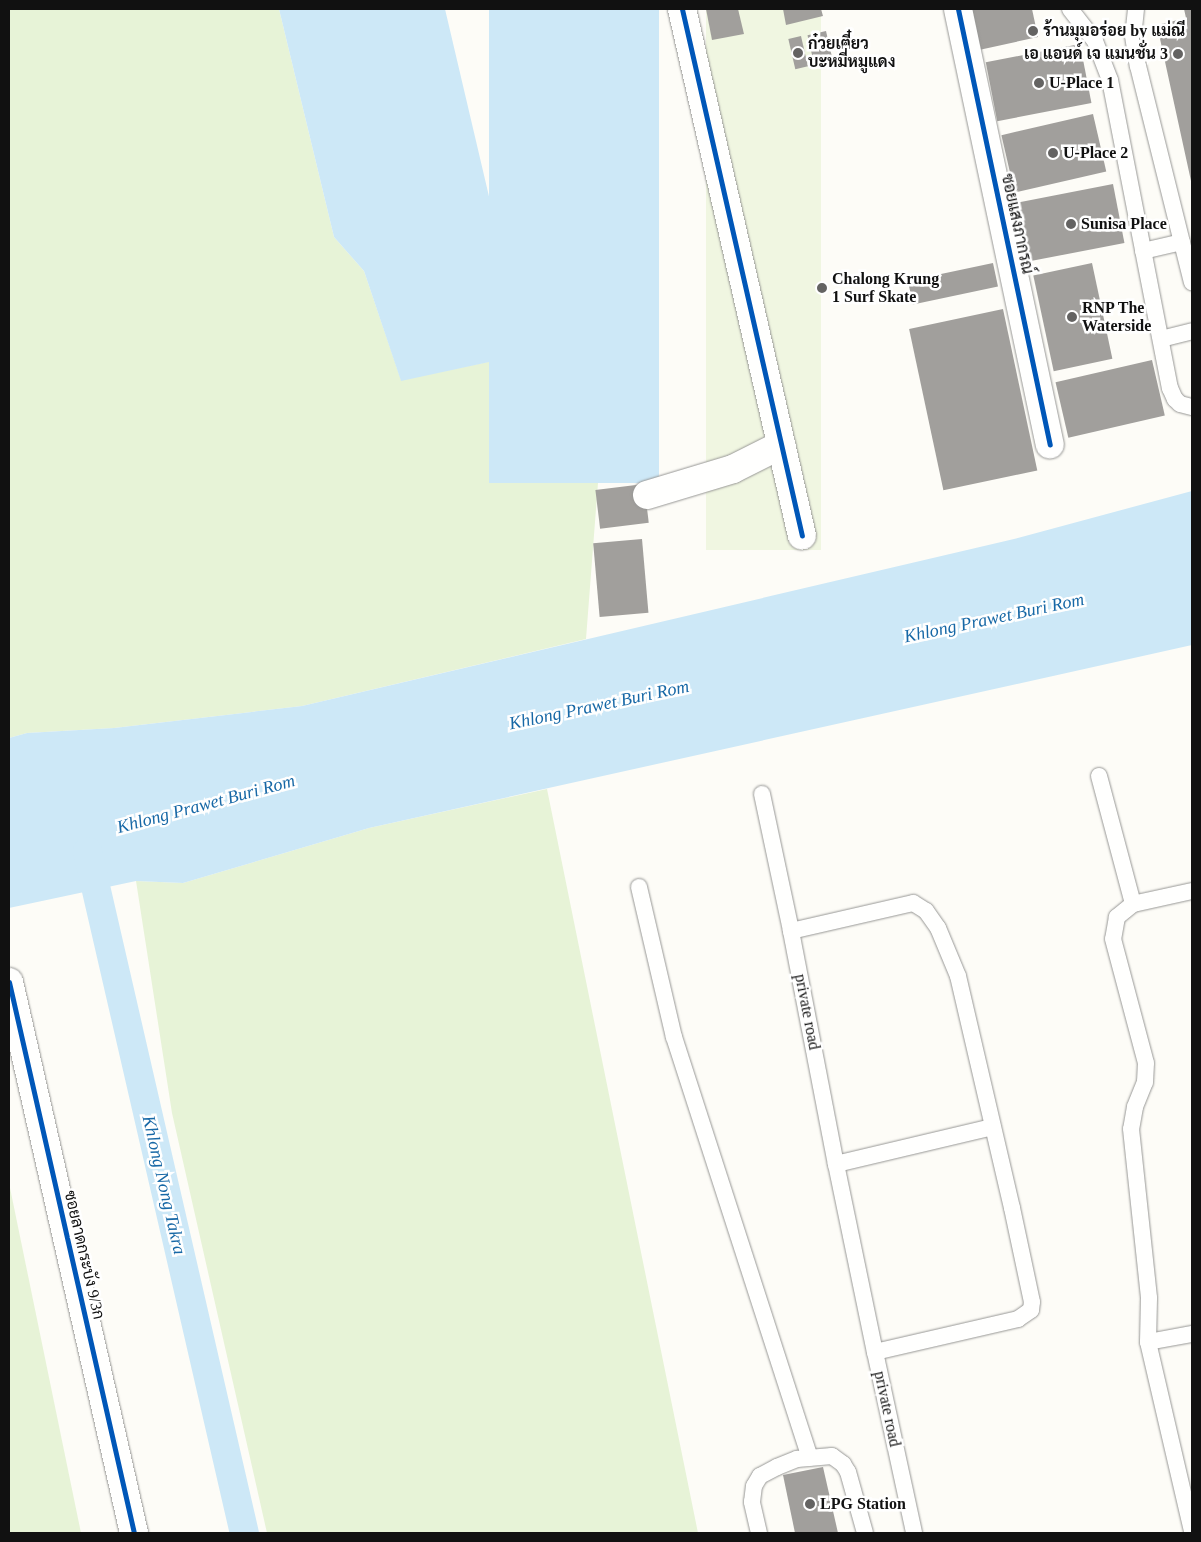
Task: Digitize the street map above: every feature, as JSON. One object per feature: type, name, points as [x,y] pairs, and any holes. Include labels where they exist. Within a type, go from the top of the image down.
[{"type":"street","points":[[682,9],[802,536]]},
{"type":"street","name":"ซอยแสงภากรณ์","points":[[958,9],[1050,444]]},
{"type":"street","points":[[647,495],[733,469],[781,445]]},
{"type":"street","name":"ซอยลาดกระบัง 9/3ก","points":[[10,982],[134,1533]]},
{"type":"lane","points":[[1070,9],[1095,42],[1110,80],[1143,251],[1175,400],[1180,404],[1192,407]]},
{"type":"lane","points":[[1136,9],[1133,36],[1138,66],[1192,282]]},
{"type":"lane","points":[[1143,251],[1182,242]]},
{"type":"lane","points":[[1161,339],[1192,332]]},
{"type":"lane","points":[[1099,776],[1133,904]]},
{"type":"lane","name":"private road","points":[[762,794],[792,931],[836,1164],[914,1533]]},
{"type":"lane","points":[[639,887],[674,1037],[810,1458]]},
{"type":"lane","points":[[1192,891],[1133,904],[1117,917],[1113,939],[1146,1063],[1145,1082],[1135,1107],[1131,1129],[1149,1298],[1148,1342],[1192,1531]]},
{"type":"lane","points":[[792,931],[913,903],[926,911],[938,928],[958,976],[994,1127],[1032,1302],[1031,1310],[1027,1315],[1018,1319],[875,1352]]},
{"type":"lane","points":[[836,1164],[994,1127]]},
{"type":"lane","points":[[1148,1342],[1192,1334]]},
{"type":"lane","points":[[758,1533],[752,1502],[754,1486],[760,1476],[776,1466],[797,1459],[832,1456],[843,1464],[848,1472],[865,1533]]},
{"type":"green space","points":[[9,9],[279,9],[334,237],[364,271],[401,380],[526,354],[572,355],[599,470],[586,639],[302,706],[114,728],[27,733],[9,738]]},
{"type":"green space","points":[[706,9],[821,9],[821,550],[706,550]]},
{"type":"green space","points":[[547,789],[698,1533],[267,1533],[172,1113],[136,881],[183,883],[369,828]]},
{"type":"green space","points":[[9,1183],[81,1533],[9,1533]]},
{"type":"water","points":[[279,9],[445,9],[526,354],[401,381],[364,271],[334,237]]},
{"type":"water","points":[[489,9],[659,9],[659,483],[489,483]]},
{"type":"water","name":"Khlong Prawet Buri Rom","points":[[1192,491],[1192,645],[369,828],[183,883],[136,881],[9,908],[9,738],[27,733],[114,728],[302,706],[1014,539]]},
{"type":"building","points":[[706,9],[738,9],[744,34],[712,40]]},
{"type":"building","points":[[783,9],[821,9],[823,16],[786,25]]},
{"type":"building","points":[[970,9],[1032,9],[1038,37],[979,50]]},
{"type":"building","name":"เอ แอนด์ เจ แมนชั่น 3","points":[[1184,9],[1192,9],[1191,181],[1157,25],[1186,18]]},
{"type":"building","points":[[826,31],[833,61],[814,65],[807,35]]},
{"type":"building","name":"ก๋วยเตี๋ยว บะหมี่หมูแดง","points":[[801,36],[808,66],[795,69],[788,39]]},
{"type":"building","name":"U-Place 1","points":[[1080,44],[1091,103],[997,121],[986,62]]},
{"type":"building","name":"U-Place 2","points":[[1093,114],[1106,171],[1015,193],[1001,135]]},
{"type":"building","name":"Sunisa Place","points":[[1113,184],[1124,243],[1028,262],[1017,203]]},
{"type":"building","points":[[993,263],[998,286],[913,305],[908,281]]},
{"type":"building","name":"RNP The Waterside","points":[[1092,263],[1112,359],[1054,371],[1033,275]]},
{"type":"building","points":[[1003,309],[1037,470],[943,490],[909,329]]},
{"type":"building","name":"RNP The Waterside","points":[[1152,360],[1165,416],[1068,438],[1056,382]]},
{"type":"building","points":[[644,484],[649,523],[600,529],[595,490]]},
{"type":"building","points":[[642,539],[648,613],[600,617],[593,543]]},
{"type":"building","name":"LPG Station","points":[[823,1467],[838,1533],[795,1533],[783,1475]]},
{"type":"waterway","name":"Khlong Nong Takra","points":[[87,851],[244,1533]]},
{"type":"cycle path","points":[[682,9],[802,536]]},
{"type":"cycle path","points":[[958,9],[1050,444]]},
{"type":"cycle path","points":[[9,982],[134,1533]]},
{"type":"place","name":"ร้านมุมอร่อย by แม่ณี","points":[[1033,31]]},
{"type":"place","name":"ก๋วยเตี๋ยว บะหมี่หมูแดง","points":[[798,53]]},
{"type":"place","name":"เอ แอนด์ เจ แมนชั่น 3","points":[[1178,54]]},
{"type":"place","name":"U-Place 1","points":[[1039,83]]},
{"type":"place","name":"U-Place 2","points":[[1053,153]]},
{"type":"place","name":"Sunisa Place","points":[[1071,224]]},
{"type":"place","name":"Chalong Krung 1 Surf Skate","points":[[822,288]]},
{"type":"place","name":"RNP The Waterside","points":[[1072,317]]},
{"type":"place","name":"LPG Station","points":[[810,1504]]}]
